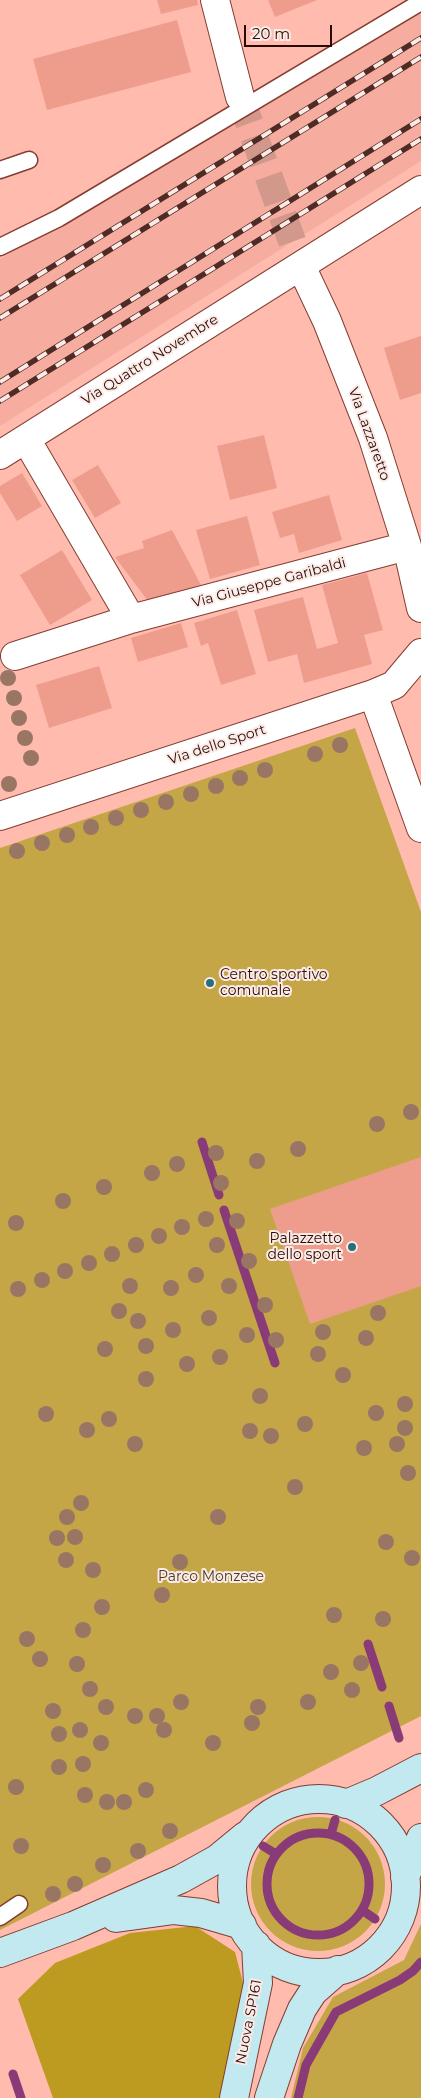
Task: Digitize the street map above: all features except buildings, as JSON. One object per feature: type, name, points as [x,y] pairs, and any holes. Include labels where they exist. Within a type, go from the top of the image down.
[{"type":"main road","points":[[346,1804],[377,1791],[421,1768]]},
{"type":"main road","name":"Nuova SP161","points":[[234,2098],[258,1983],[249,1935],[232,1897],[233,1872],[241,1848],[251,1831],[274,1812],[297,1802],[322,1799],[346,1804],[364,1812],[384,1828],[399,1853],[405,1877],[406,1892],[403,1907],[391,1934],[370,1956],[357,1964],[338,1970],[314,1972],[298,1970],[276,1961],[249,1935]]},
{"type":"main road","points":[[0,1953],[73,1926],[196,1872],[217,1859],[251,1831]]},
{"type":"main road","name":"Nuova SP161","points":[[405,1877],[421,1838]]},
{"type":"main road","points":[[73,1926],[174,1910],[201,1913],[249,1935]]},
{"type":"main road","name":"Nuova SP161","points":[[269,2098],[287,2044],[302,2009],[313,1992],[338,1970]]},
{"type":"street","points":[[215,0],[240,96]]},
{"type":"street","name":"Via Quattro Novembre","points":[[0,455],[421,190]]},
{"type":"street","name":"Via Lazzaretto","points":[[301,266],[327,321],[373,438],[407,546],[421,608]]},
{"type":"street","points":[[26,439],[131,619]]},
{"type":"street","name":"Via Giuseppe Garibaldi","points":[[15,656],[131,619],[407,546]]},
{"type":"street","name":"Via dello Sport","points":[[0,816],[373,694],[394,685],[421,653]]},
{"type":"street","points":[[373,694],[421,828]]},
{"type":"lane","points":[[0,247],[59,218],[421,2]]},
{"type":"lane","points":[[0,170],[29,160]]},
{"type":"lane","points":[[0,1917],[19,1904]]},
{"type":"shaded area","points":[[421,9],[421,161],[0,426],[0,259]]},
{"type":"shaded area","points":[[195,1926],[235,1952],[243,1983],[239,2037],[219,2098],[53,2098],[18,1999],[55,1963],[130,1933]]},
{"type":"green space","name":"Parco Monzese","points":[[355,728],[421,912],[421,1716],[0,1930],[0,848]]},
{"type":"green space","points":[[318,1817],[344,1822],[355,1828],[365,1837],[374,1847],[380,1858],[385,1884],[380,1910],[374,1921],[365,1931],[355,1940],[344,1946],[318,1951],[292,1946],[281,1940],[271,1931],[262,1921],[256,1910],[251,1884],[256,1858],[262,1847],[271,1837],[281,1828],[292,1822]]},
{"type":"green space","points":[[421,1924],[421,2098],[291,2098],[303,2048],[333,1997],[404,1960]]},
{"type":"waterway","points":[[202,1142],[219,1195]]},
{"type":"waterway","points":[[224,1210],[275,1363]]},
{"type":"waterway","points":[[368,1644],[382,1687]]},
{"type":"waterway","points":[[389,1706],[399,1738]]},
{"type":"waterway","points":[[331,1834],[335,1820]]},
{"type":"waterway","points":[[318,1833],[338,1836],[347,1841],[361,1855],[366,1864],[369,1884],[366,1904],[361,1913],[347,1927],[338,1932],[318,1935],[298,1932],[289,1927],[275,1913],[270,1904],[267,1884],[270,1864],[275,1855],[289,1841],[298,1836],[318,1833]]},
{"type":"waterway","points":[[263,1846],[276,1854]]},
{"type":"waterway","points":[[362,1910],[375,1919]]},
{"type":"waterway","points":[[298,2098],[306,2065],[336,2012],[400,1980],[413,1971],[421,1962]]},
{"type":"waterway","points":[[13,2074],[21,2098]]},
{"type":"tunnel","points":[[240,97],[301,266]]},
{"type":"railway","points":[[0,299],[421,38]]},
{"type":"railway","points":[[0,318],[421,57]]},
{"type":"railway","points":[[0,382],[421,119]]},
{"type":"railway","points":[[0,401],[421,139]]},
{"type":"place","name":"Centro sportivo comunale","points":[[210,983]]},
{"type":"place","name":"Palazzetto dello sport","points":[[352,1247]]}]
